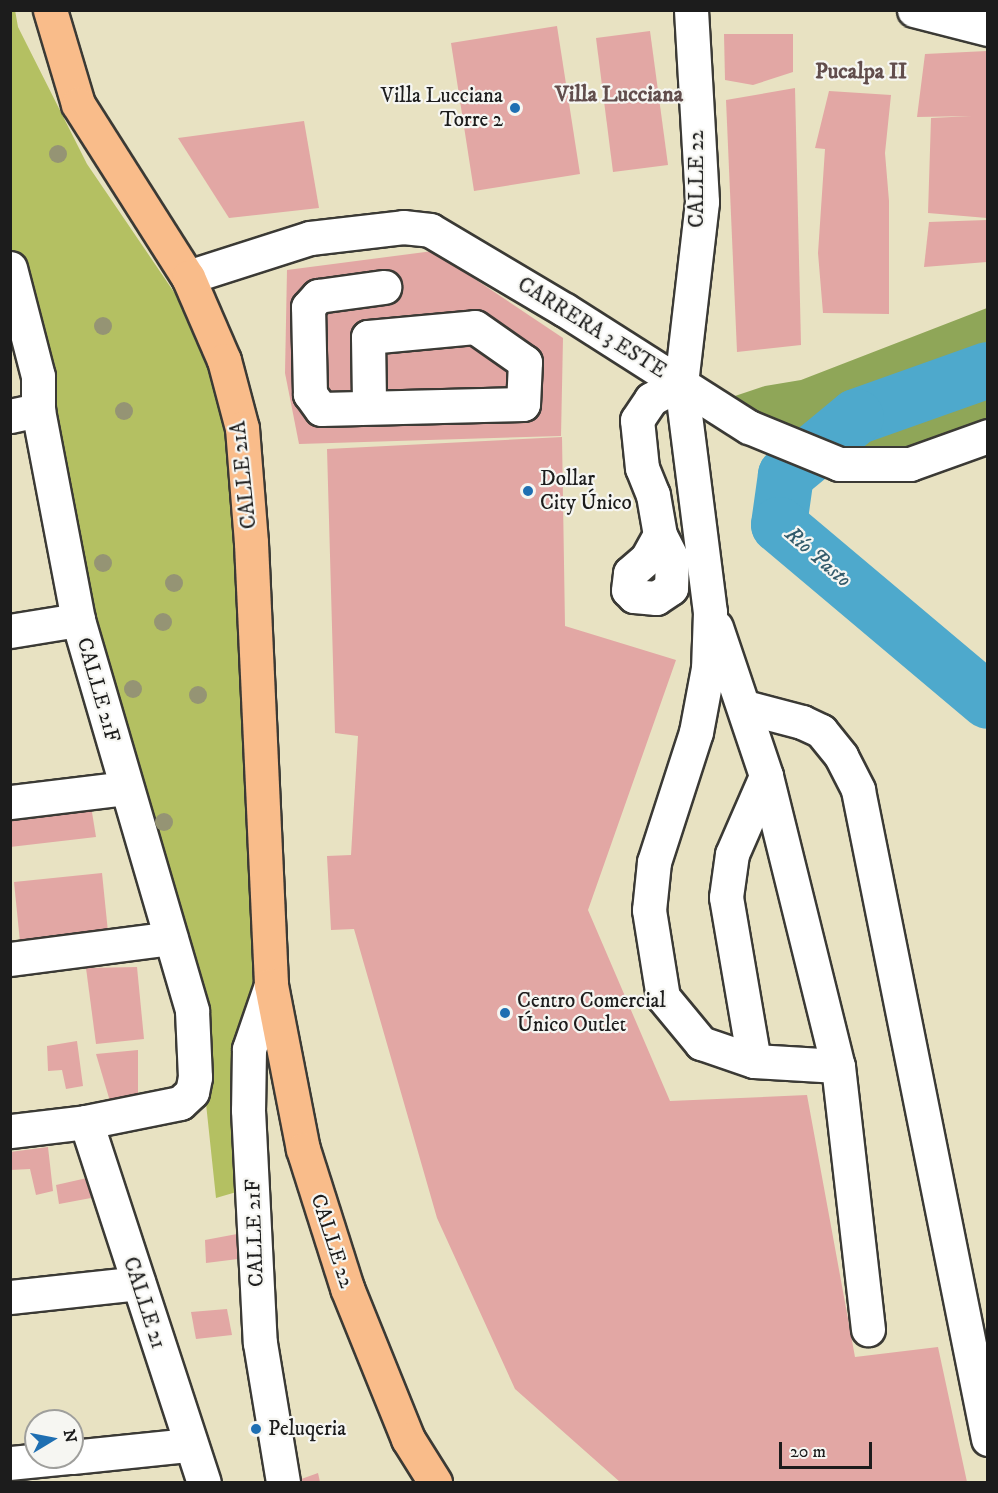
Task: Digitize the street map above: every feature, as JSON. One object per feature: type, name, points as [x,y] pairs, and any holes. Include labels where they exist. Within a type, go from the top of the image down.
[{"type":"main road","name":"CALLE 21A","points":[[50,10],[78,104],[188,277],[224,360],[242,428],[271,985]]},
{"type":"main road","name":"CALLE 22","points":[[271,985],[303,1149],[347,1288],[408,1439],[435,1482]]},
{"type":"street","name":"CALLE 22","points":[[691,10],[702,202],[681,382],[710,612]]},
{"type":"street","points":[[914,10],[987,29]]},
{"type":"street","name":"CARRERA 3 ESTE","points":[[188,277],[310,238],[403,227],[430,230],[681,382],[749,427],[839,464],[910,464],[987,436]]},
{"type":"street","name":"CALLE 21F","points":[[10,268],[38,376],[24,413],[78,620],[125,788],[171,938],[192,1022],[195,1077],[192,1092],[180,1103],[86,1122]]},
{"type":"street","points":[[369,401],[368,337],[475,327],[525,362],[522,404],[321,409],[310,394],[308,307],[318,296],[384,288]]},
{"type":"street","points":[[660,535],[653,495],[642,468],[637,420],[651,399],[681,382]]},
{"type":"street","points":[[710,612],[745,707],[766,776],[838,1066],[868,1329]]},
{"type":"street","points":[[710,612],[708,668],[696,732],[654,862],[649,910],[663,998],[701,1043],[754,1061],[838,1066]]},
{"type":"street","points":[[10,631],[78,620]]},
{"type":"street","points":[[745,707],[802,722],[821,731],[841,756],[858,790],[987,1439]]},
{"type":"street","points":[[754,1061],[726,897],[732,854],[766,776]]},
{"type":"street","points":[[10,802],[125,788]]},
{"type":"street","points":[[10,960],[171,938]]},
{"type":"street","name":"CALLE 21F","points":[[271,985],[249,1049],[248,1110],[260,1343],[283,1482]]},
{"type":"street","points":[[10,1131],[86,1122]]},
{"type":"street","name":"CALLE 21","points":[[86,1122],[189,1445],[204,1482]]},
{"type":"street","points":[[10,1297],[138,1283]]},
{"type":"street","points":[[84,1456],[189,1445]]},
{"type":"green space","points":[[15,10],[18,27],[87,164],[195,323],[228,428],[260,882],[250,1188],[216,1198],[198,1028],[111,715],[19,269],[11,247],[10,11]]},
{"type":"green space","points":[[987,308],[987,359],[825,422],[805,438],[729,398],[765,386],[801,380]]},
{"type":"green space","points":[[987,382],[987,427],[930,452],[851,455],[857,430]]},
{"type":"building","name":"Villa Lucciana Torre 2","points":[[557,26],[580,174],[474,191],[451,43]]},
{"type":"building","points":[[650,31],[668,165],[613,172],[596,38]]},
{"type":"building","points":[[724,34],[793,34],[793,72],[753,85],[725,80]]},
{"type":"building","points":[[987,51],[987,218],[928,213],[931,118],[972,116],[917,117],[925,54]]},
{"type":"building","points":[[795,88],[801,345],[737,352],[726,100]]},
{"type":"building","points":[[829,91],[891,95],[885,153],[889,201],[889,314],[823,313],[818,253],[825,149],[815,148]]},
{"type":"building","points":[[304,121],[319,208],[229,218],[178,138]]},
{"type":"building","points":[[987,220],[987,262],[924,267],[929,222]]},
{"type":"building","points":[[433,251],[563,338],[561,436],[299,444],[285,373],[287,270]]},
{"type":"building","name":"Centro Comercial Único Outlet","points":[[562,437],[565,626],[676,660],[588,910],[670,1101],[807,1095],[855,1357],[938,1347],[967,1482],[620,1482],[515,1389],[437,1218],[354,929],[331,930],[327,856],[351,855],[358,736],[335,733],[327,449]]},
{"type":"building","points":[[91,806],[96,837],[10,847],[10,815]]},
{"type":"building","points":[[102,873],[108,932],[20,942],[14,882]]},
{"type":"building","points":[[137,967],[144,1039],[96,1044],[86,968]]},
{"type":"building","points":[[77,1041],[83,1086],[66,1089],[62,1070],[48,1071],[47,1046]]},
{"type":"building","points":[[138,1050],[138,1103],[112,1108],[96,1054]]},
{"type":"building","points":[[48,1147],[53,1191],[36,1195],[30,1169],[10,1170],[10,1152]]},
{"type":"building","points":[[87,1178],[91,1198],[59,1204],[56,1185]]},
{"type":"building","points":[[237,1234],[238,1259],[206,1263],[205,1240]]},
{"type":"building","points":[[227,1309],[232,1335],[196,1339],[191,1312]]},
{"type":"building","points":[[318,1473],[320,1482],[293,1482]]},
{"type":"waterway","name":"Río Pasto","points":[[988,370],[856,417],[786,475],[779,525],[988,701]]},
{"type":"place","name":"Villa Lucciana Torre 2","points":[[515,108]]},
{"type":"place","name":"Dollar City Único","points":[[528,491]]},
{"type":"place","name":"Centro Comercial Único Outlet","points":[[505,1013]]},
{"type":"place","name":"Peluqeria","points":[[256,1429]]},
{"type":"district","name":"Pucalpa II","points":[[861,72]]},
{"type":"district","name":"Villa Lucciana","points":[[619,95]]}]
